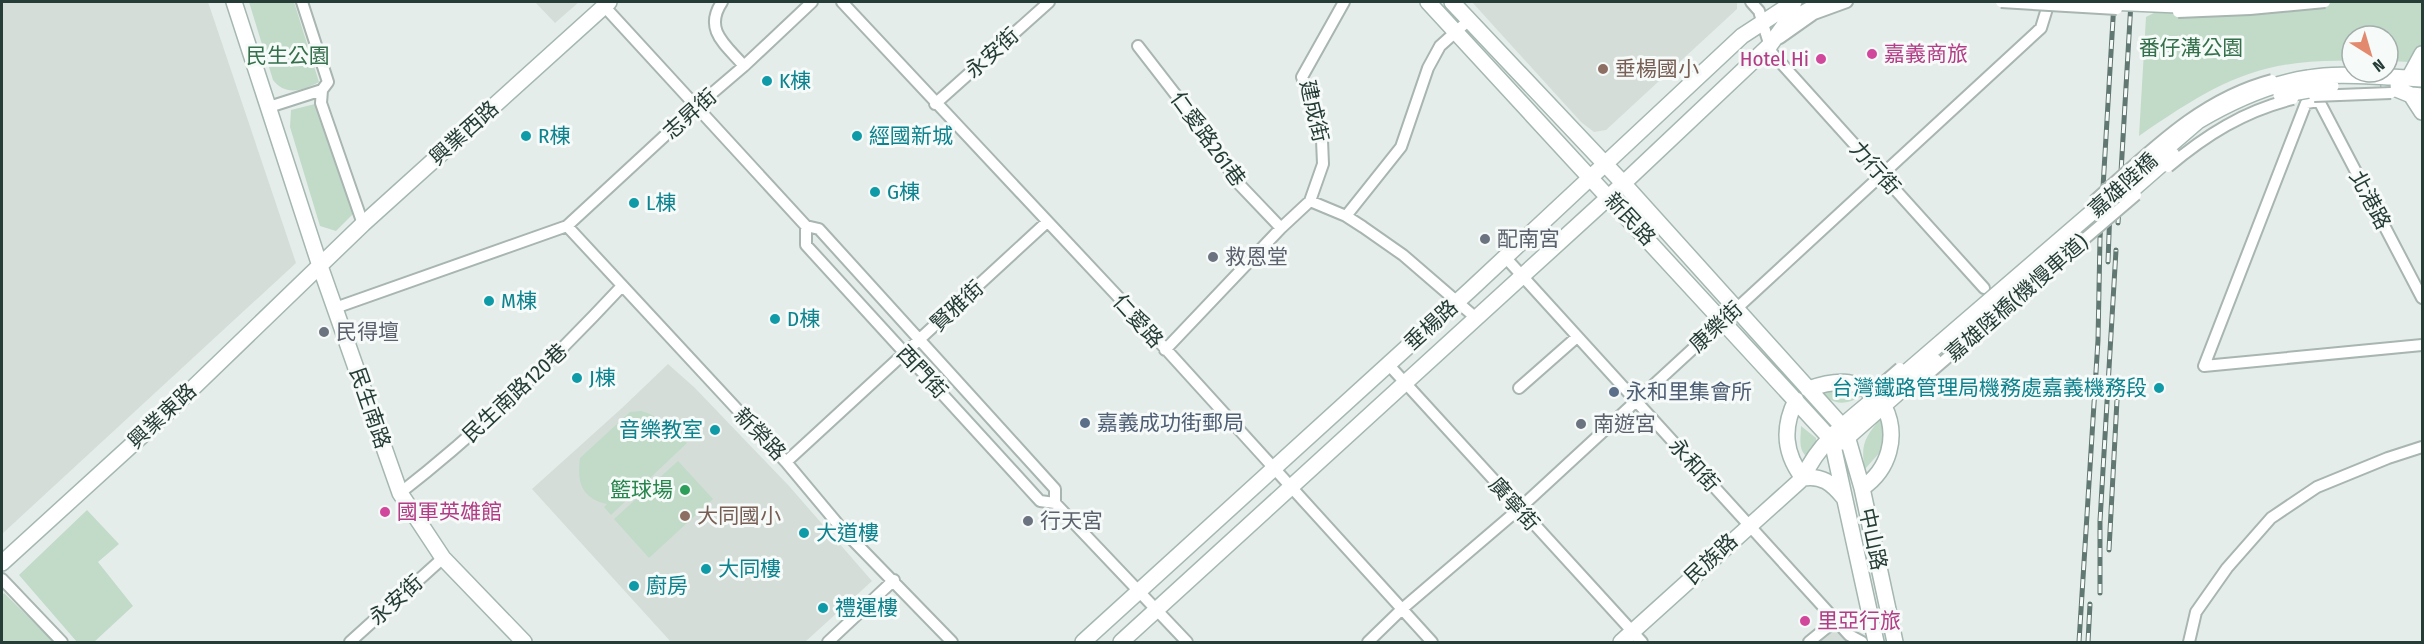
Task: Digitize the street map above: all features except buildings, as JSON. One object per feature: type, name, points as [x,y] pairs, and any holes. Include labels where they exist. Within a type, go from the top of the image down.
[{"type":"street","name":"民生南路","points":[[234,2],[320,266],[400,493],[443,558],[524,642]]},
{"type":"street","points":[[302,2],[328,82],[322,90],[321,103],[363,224]]},
{"type":"street","points":[[722,2],[715,13],[714,25],[720,39],[744,66]]},
{"type":"street","name":"志昇街","points":[[567,226],[812,2]]},
{"type":"street","name":"仁愛路","points":[[842,2],[1432,642]]},
{"type":"street","name":"永安街","points":[[935,104],[1049,2]]},
{"type":"street","name":"建成街","points":[[1165,350],[1281,228],[1310,201],[1323,164],[1322,140],[1316,111],[1302,77],[1344,2]]},
{"type":"street","name":"新民路","points":[[1428,2],[1610,196],[1796,400],[1832,443]]},
{"type":"street","name":"新民路","points":[[1452,2],[1623,183],[1844,431]]},
{"type":"street","name":"力行街","points":[[1751,2],[1759,11],[1772,53],[1984,288]]},
{"type":"street","points":[[1783,14],[1794,2]]},
{"type":"street","points":[[1783,14],[1823,2]]},
{"type":"street","points":[[1783,14],[1814,15],[1847,2]]},
{"type":"street","points":[[2001,2],[2200,12],[2325,2]]},
{"type":"street","name":"康樂街","points":[[1368,642],[1402,609],[1519,509],[2041,28],[2049,2]]},
{"type":"street","points":[[2107,2],[2178,5],[2254,2]]},
{"type":"street","name":"西門街","points":[[606,4],[696,107],[806,226],[819,229],[1055,489],[1055,503]]},
{"type":"street","name":"興業西路","points":[[320,266],[363,224],[606,4]]},
{"type":"street","name":"垂楊路","points":[[1083,642],[1458,301],[1742,36],[1762,22],[1783,14]]},
{"type":"street","name":"垂楊路","points":[[1122,642],[1610,196],[1770,45],[1783,14]]},
{"type":"street","points":[[1346,216],[1401,147],[1428,68],[1440,46],[1469,20]]},
{"type":"street","name":"仁愛路261巷","points":[[1138,46],[1193,117],[1239,184],[1281,228]]},
{"type":"street","points":[[2400,79],[2416,78],[2422,54]]},
{"type":"street","name":"嘉雄陸橋(機慢車道)","points":[[1895,388],[2187,119],[2216,102],[2258,83],[2314,70],[2340,69]]},
{"type":"street","name":"嘉雄陸橋","points":[[1895,388],[2198,121],[2249,94],[2308,78],[2340,75]]},
{"type":"street","points":[[2398,84],[2417,96],[2422,112]]},
{"type":"street","points":[[269,107],[322,90]]},
{"type":"street","name":"北港路","points":[[2422,298],[2319,102],[2306,103],[2204,366],[2422,345]]},
{"type":"street","points":[[1310,201],[1346,216],[1403,255],[1476,318]]},
{"type":"street","name":"賢雅街","points":[[786,462],[1047,222]]},
{"type":"street","points":[[335,308],[567,226]]},
{"type":"street","name":"新榮路","points":[[567,226],[786,462],[842,529],[952,642]]},
{"type":"street","name":"西門街","points":[[806,226],[806,245],[1040,501],[1055,503],[1187,642]]},
{"type":"street","name":"永和街","points":[[1505,257],[1836,620],[1849,634],[1862,642]]},
{"type":"street","name":"興業東路","points":[[2,563],[169,411],[320,266]]},
{"type":"street","name":"民生南路120巷","points":[[400,493],[443,459],[559,354],[622,286]]},
{"type":"street","points":[[1519,388],[1577,337]]},
{"type":"street","name":"廣寧街","points":[[1388,364],[1632,639]]},
{"type":"street","points":[[1808,389],[1823,384],[1846,382],[1867,388],[1881,402],[1892,423],[1890,450],[1878,473],[1862,488]]},
{"type":"street","name":"民族路","points":[[1632,639],[1749,525],[1803,478],[1808,465],[1895,388]]},
{"type":"street","points":[[1796,400],[1788,421],[1786,443],[1791,461],[1803,478],[1815,476],[1826,481],[1833,485],[1845,499]]},
{"type":"street","name":"中山路","points":[[1844,431],[1862,488],[1895,642]]},
{"type":"street","name":"中山路","points":[[1832,443],[1876,642]]},
{"type":"street","points":[[2189,642],[2196,612],[2227,568],[2271,518],[2317,487],[2388,458],[2422,447]]},
{"type":"street","name":"永安街","points":[[350,642],[443,558]]},
{"type":"street","points":[[2,579],[62,642]]},
{"type":"street","points":[[828,642],[894,580]]},
{"type":"street","points":[[1809,642],[1836,620]]},
{"type":"shaded area","points":[[2,2],[208,2],[296,263],[2,534]]},
{"type":"shaded area","points":[[535,2],[579,2],[555,23]]},
{"type":"shaded area","name":"垂楊國小","points":[[1472,2],[1737,2],[1737,9],[1606,130],[1594,132],[1581,122]]},
{"type":"shaded area","name":"大同國小","points":[[668,364],[695,388],[789,486],[872,581],[805,642],[671,642],[532,489]]},
{"type":"shaded area","points":[[1833,627],[1850,642],[1814,642]]},
{"type":"green space","name":"民生公園","points":[[249,2],[294,2],[319,82],[300,90],[288,90],[273,80]]},
{"type":"green space","name":"番仔溝公園","points":[[2175,2],[2422,2],[2422,45],[2410,62],[2400,62],[2400,24],[2340,24],[2340,61],[2289,64],[2238,78],[2191,102],[2139,136],[2146,17]]},
{"type":"green space","name":"民生公園","points":[[315,104],[354,213],[336,231],[320,226],[290,127],[291,110]]},
{"type":"green space","points":[[1847,391],[1862,396],[1840,403],[1831,400],[1821,392]]},
{"type":"green space","points":[[641,411],[662,422],[668,431],[671,443],[679,436],[687,443],[611,515],[604,507],[607,504],[591,498],[583,488],[579,474],[580,458],[630,412]]},
{"type":"green space","points":[[1881,418],[1887,431],[1882,450],[1865,469],[1863,454],[1865,442]]},
{"type":"green space","points":[[1801,426],[1816,438],[1816,446],[1809,458],[1801,448]]},
{"type":"green space","points":[[678,461],[713,499],[649,558],[614,519]]},
{"type":"green space","points":[[87,510],[119,544],[98,562],[133,606],[94,642],[77,642],[19,575]]},
{"type":"green space","points":[[4,593],[54,642],[2,642],[2,596]]},
{"type":"railway","points":[[2079,642],[2098,340],[2100,238],[2114,2]]},
{"type":"railway","points":[[2118,223],[2131,2]]},
{"type":"railway","points":[[2108,262],[2110,208]]},
{"type":"railway","points":[[2100,593],[2100,521],[2116,250]]},
{"type":"railway","points":[[2109,550],[2117,400]]},
{"type":"railway","points":[[2088,642],[2090,604]]},
{"type":"place","name":"嘉義商旅","points":[[1872,54]]},
{"type":"place","name":"Hotel Hi","points":[[1821,59]]},
{"type":"place","name":"垂楊國小","points":[[1603,69]]},
{"type":"place","name":"K棟","points":[[767,81]]},
{"type":"place","name":"R棟","points":[[526,136]]},
{"type":"place","name":"經國新城","points":[[857,136]]},
{"type":"place","name":"G棟","points":[[875,192]]},
{"type":"place","name":"L棟","points":[[634,203]]},
{"type":"place","name":"配南宮","points":[[1485,239]]},
{"type":"place","name":"救恩堂","points":[[1213,257]]},
{"type":"place","name":"M棟","points":[[489,301]]},
{"type":"place","name":"D棟","points":[[775,319]]},
{"type":"place","name":"民得壇","points":[[324,332]]},
{"type":"place","name":"J棟","points":[[577,378]]},
{"type":"place","name":"台灣鐵路管理局機務處嘉義機務段","points":[[2159,388]]},
{"type":"place","name":"永和里集會所","points":[[1614,392]]},
{"type":"place","name":"嘉義成功街郵局","points":[[1085,423]]},
{"type":"place","name":"南遊宮","points":[[1581,424]]},
{"type":"place","name":"音樂教室","points":[[715,430]]},
{"type":"place","name":"籃球場","points":[[685,490]]},
{"type":"place","name":"國軍英雄館","points":[[385,512]]},
{"type":"place","name":"大同國小","points":[[685,516]]},
{"type":"place","name":"行天宮","points":[[1028,521]]},
{"type":"place","name":"大道樓","points":[[804,533]]},
{"type":"place","name":"大同樓","points":[[706,569]]},
{"type":"place","name":"廚房","points":[[634,586]]},
{"type":"place","name":"禮運樓","points":[[823,608]]},
{"type":"place","name":"里亞行旅","points":[[1805,621]]}]
